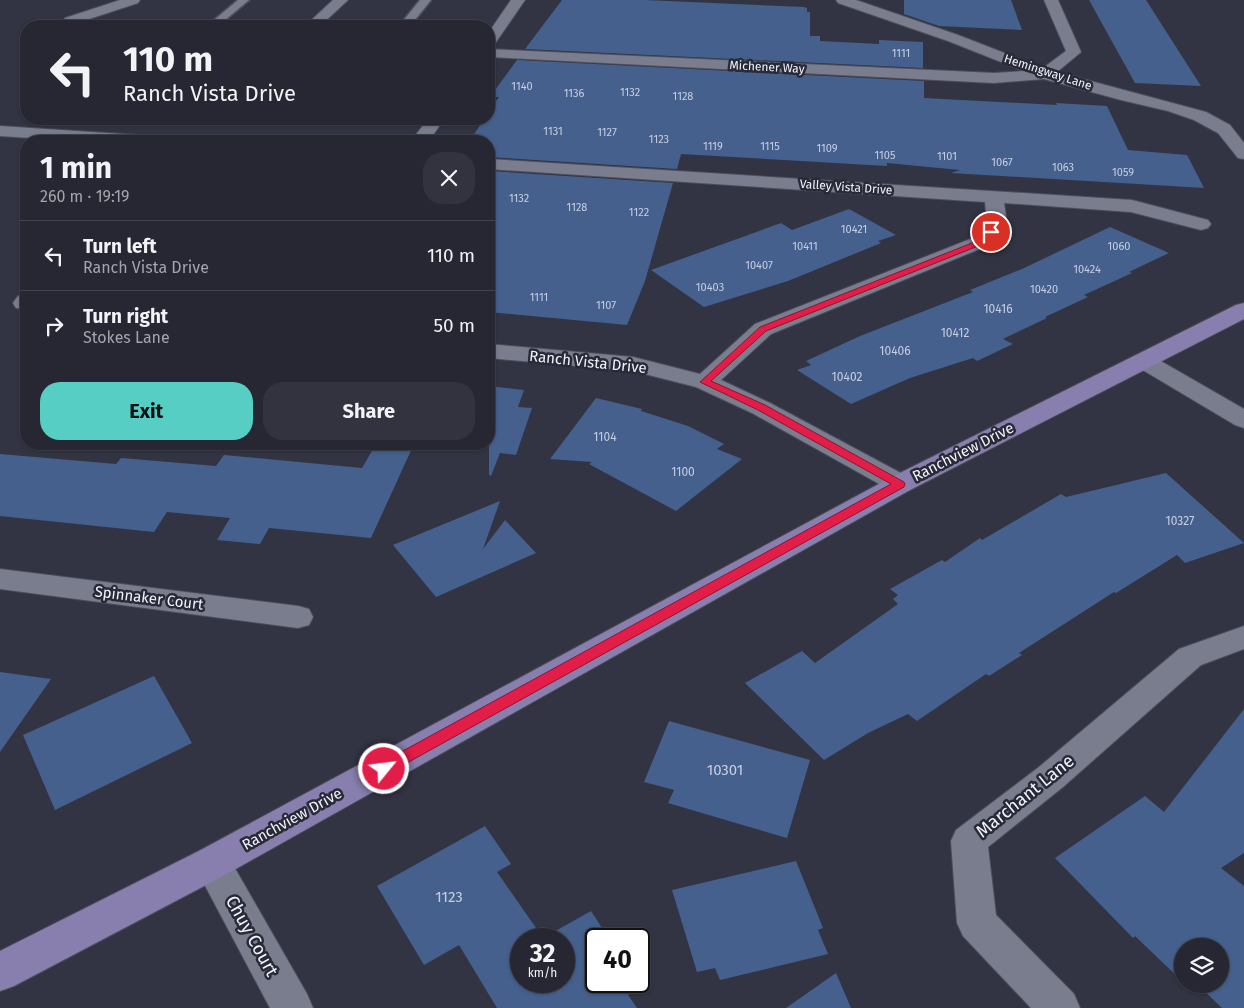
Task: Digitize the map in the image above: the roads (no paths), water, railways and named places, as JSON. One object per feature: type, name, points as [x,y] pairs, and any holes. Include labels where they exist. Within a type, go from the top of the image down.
[{"type":"street","points":[[73,20],[133,0]]},
{"type":"street","points":[[319,20],[341,0]]},
{"type":"street","points":[[495,33],[518,0]]},
{"type":"street","name":"Hemingway Lane","points":[[843,0],[953,38],[1045,74],[1127,97],[1172,106],[1200,116],[1224,129],[1244,154]]},
{"type":"street","points":[[1045,74],[1074,52],[1050,0]]},
{"type":"street","name":"Michener Way","points":[[495,53],[994,78],[1045,74]]},
{"type":"street","points":[[0,130],[70,135]]},
{"type":"street","name":"Valley Vista Drive","points":[[495,164],[1132,206],[1201,224]]},
{"type":"street","points":[[705,382],[763,329],[985,240],[997,223],[994,197]]},
{"type":"street","name":"Ranchview Drive","points":[[0,972],[212,863],[900,484],[1244,310]]},
{"type":"street","name":"Ranch Vista Drive","points":[[495,352],[633,364],[705,382],[762,408],[900,484]]},
{"type":"street","points":[[1144,361],[1244,420]]},
{"type":"street","name":"Spinnaker Court","points":[[0,580],[298,617]]},
{"type":"street","name":"Marchant Lane","points":[[1059,1008],[977,923],[969,841],[1050,777],[1190,657],[1244,637]]},
{"type":"street","name":"Chuy Court","points":[[212,863],[292,1008]]},
{"type":"lane","points":[[219,20],[244,0]]},
{"type":"lane","points":[[409,20],[426,0]]}]
